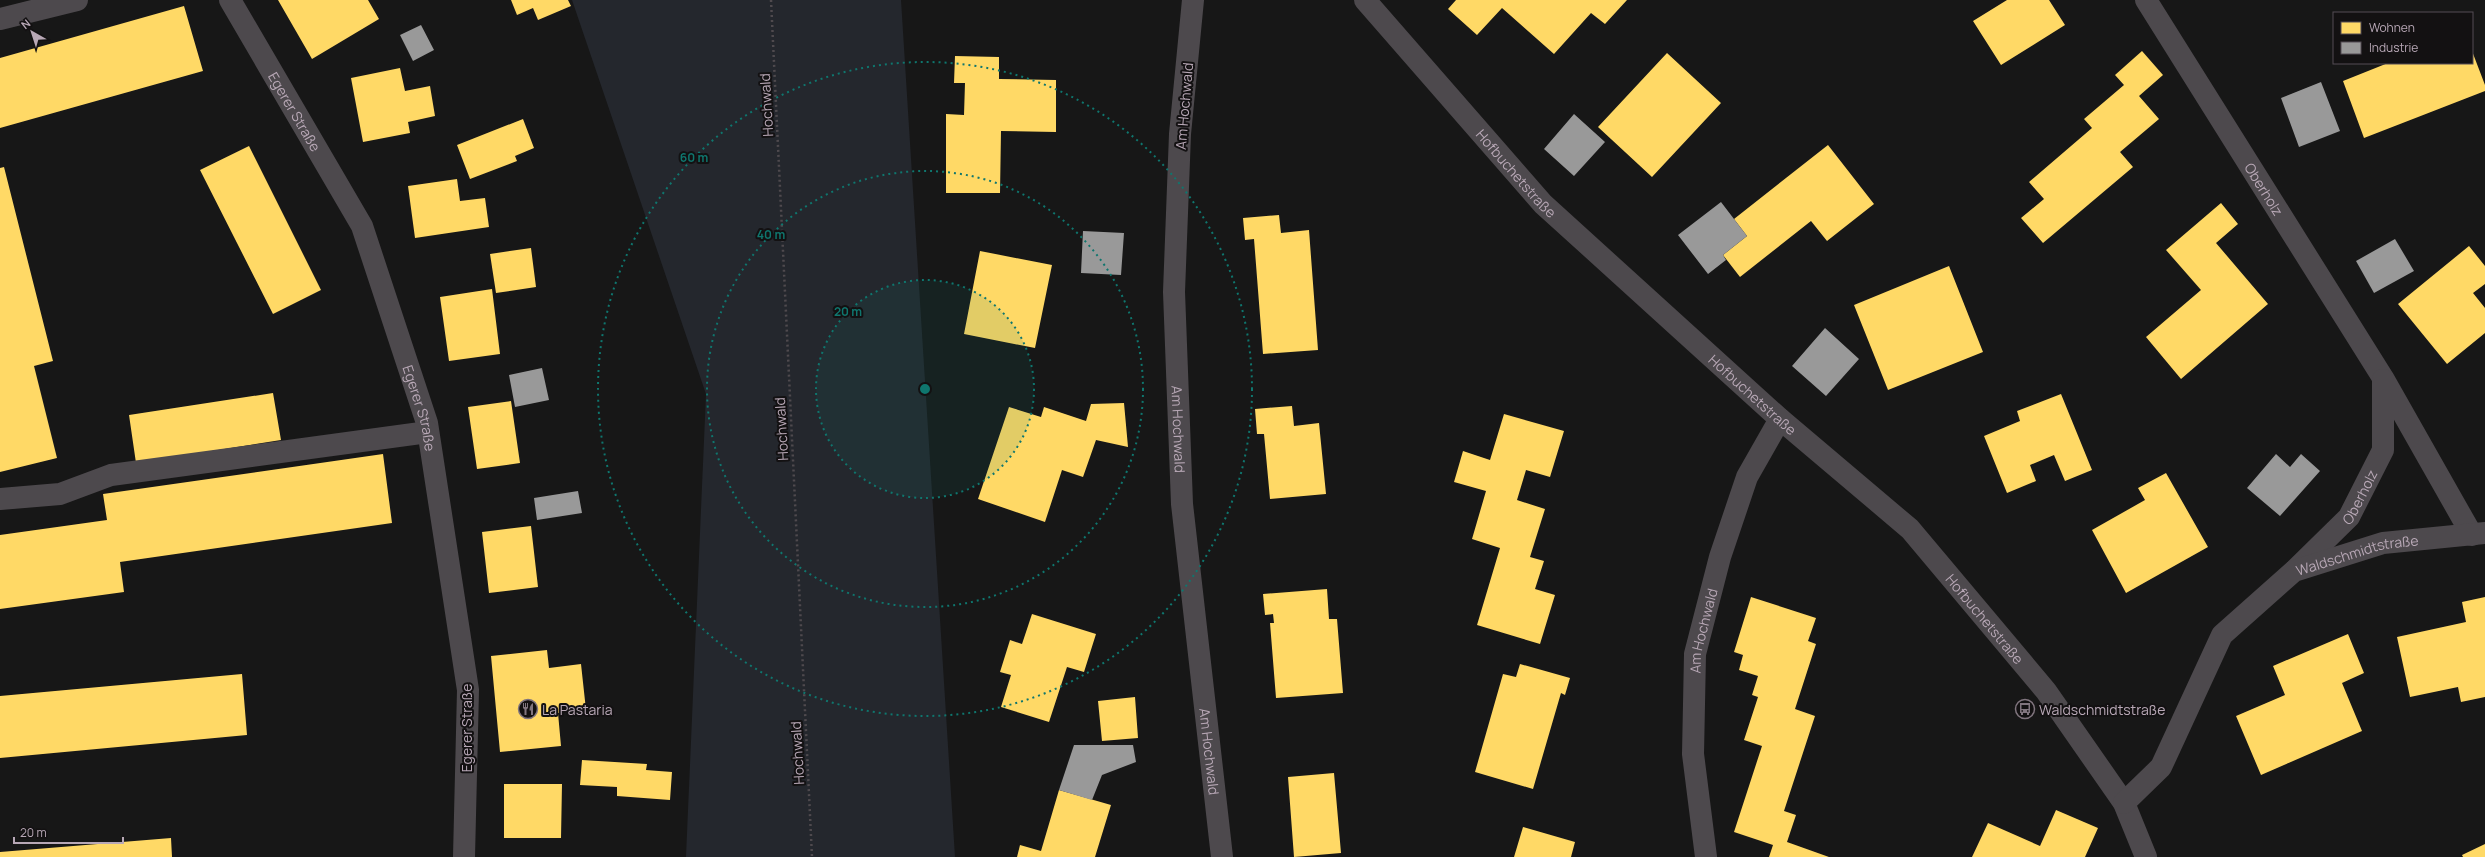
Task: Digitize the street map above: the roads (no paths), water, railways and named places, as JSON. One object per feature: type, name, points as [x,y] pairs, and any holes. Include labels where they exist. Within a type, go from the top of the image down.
[{"type":"street","points":[[0,19],[77,0]]},
{"type":"street","name":"Egerer Straße","points":[[230,0],[362,226],[428,432],[468,690],[464,857]]},
{"type":"street","name":"Am Hochwald","points":[[1194,0],[1180,134],[1174,292],[1182,504],[1222,857]]},
{"type":"street","name":"Hofbuchetstraße","points":[[1365,0],[1543,204],[1780,419],[1910,529],[2046,691],[2124,803]]},
{"type":"street","name":"Oberholz","points":[[2146,0],[2383,378],[2478,534]]},
{"type":"street","name":"Oberholz","points":[[2294,571],[2349,517],[2383,450],[2383,378]]},
{"type":"street","name":"Am Hochwald","points":[[1706,857],[1693,754],[1695,654],[1720,557],[1747,478],[1780,419]]},
{"type":"street","points":[[0,499],[60,494],[111,474],[428,432]]},
{"type":"street","name":"Waldschmidtstraße","points":[[2124,803],[2161,767],[2222,635],[2294,571],[2383,543],[2478,534]]},
{"type":"street","points":[[2124,803],[2146,857]]},
{"type":"place","name":"La Pastaria","points":[[528,709]]},
{"type":"place","name":"Waldschmidtstraße","points":[[2025,709]]}]
